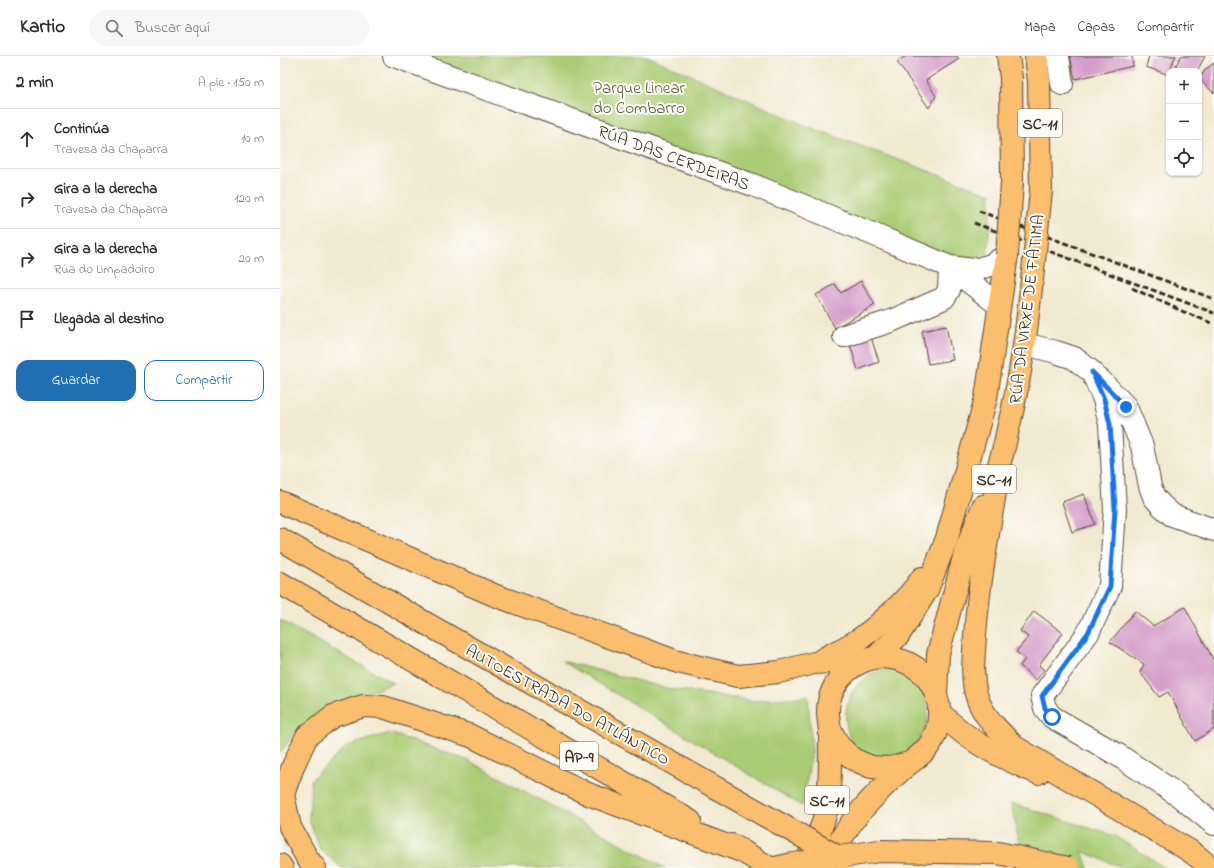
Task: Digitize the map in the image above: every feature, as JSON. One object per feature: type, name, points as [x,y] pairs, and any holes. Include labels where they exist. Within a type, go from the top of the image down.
[{"type":"highway","name":"RÚA DA VIRXE DE FÁTIMA","points":[[871,659],[898,636],[927,590],[947,538],[986,398],[1007,255],[1012,182],[1011,78],[1008,56]]},
{"type":"highway","name":"RÚA DA VIRXE DE FÁTIMA","points":[[938,703],[938,654],[963,560],[1000,462],[1015,401],[1025,344],[1041,190],[1039,81],[1036,56]]},
{"type":"highway","points":[[1000,462],[978,595],[972,672],[976,694],[984,713],[991,723],[1015,747],[1190,851],[1212,868]]},
{"type":"highway","points":[[280,502],[494,595],[678,662],[738,676],[779,672],[814,663],[895,658],[912,665],[927,677],[938,703],[963,734],[1002,758],[1111,804]]},
{"type":"highway","points":[[814,663],[854,642],[882,621],[917,586],[947,538]]},
{"type":"highway","name":"AUTOESTRADA DO ATLÁNTICO","points":[[280,539],[857,868]]},
{"type":"highway","name":"AP-9","points":[[280,583],[770,868]]},
{"type":"highway","name":"SC-11","points":[[803,868],[811,852],[826,812],[830,775],[830,729],[828,712],[831,695],[838,680],[851,668],[871,659]]},
{"type":"highway","name":"SC-11","points":[[821,868],[859,814],[884,786],[909,763],[922,754],[931,742],[937,728],[938,703]]},
{"type":"highway","points":[[316,868],[307,858],[290,827],[283,794],[294,764],[307,736],[333,716],[363,706],[383,707],[471,736],[588,794],[744,852]]},
{"type":"highway","name":"SC-11","points":[[830,729],[839,746],[853,759],[871,767],[890,768],[909,763]]},
{"type":"highway","points":[[775,868],[879,851],[998,853],[1068,868]]},
{"type":"street","name":"RÚA DAS CERDEIRAS","points":[[394,56],[753,185],[950,267],[973,270],[991,265],[1007,255]]},
{"type":"street","points":[[1058,56],[1062,84]]},
{"type":"street","name":"RÚA DAS CERDEIRAS","points":[[950,267],[999,305]]},
{"type":"street","points":[[844,336],[892,321],[944,298],[949,290],[950,267]]},
{"type":"street","points":[[1025,344],[1074,358],[1092,372],[1126,407],[1142,446],[1150,486],[1154,497],[1172,515],[1214,530]]},
{"type":"street","points":[[1092,372],[1104,399],[1110,424],[1115,509],[1110,586],[1088,633],[1042,696],[1045,708],[1052,717],[1118,755],[1178,795],[1214,824]]},
{"type":"green space","name":"Parque Linear do Combarro","points":[[419,56],[647,56],[809,127],[991,194],[988,253],[976,259],[957,261]]},
{"type":"green space","points":[[280,620],[393,683],[315,714],[295,732],[280,754]]},
{"type":"green space","points":[[562,661],[666,688],[755,701],[808,696],[812,752],[802,806]]},
{"type":"green space","points":[[887,669],[899,669],[906,671],[914,677],[924,694],[928,716],[925,729],[916,743],[910,748],[895,756],[877,758],[858,748],[849,736],[846,721],[846,710],[848,700],[859,683],[876,672]]},
{"type":"green space","points":[[390,733],[469,761],[665,868],[342,868],[320,849],[309,820],[311,780],[347,746]]},
{"type":"green space","points":[[1011,803],[1115,836],[1165,868],[1123,868],[1082,851],[1088,868],[1024,868]]},
{"type":"building","points":[[906,56],[957,56],[959,59],[926,80],[936,96],[929,108],[897,62]]},
{"type":"building","points":[[1070,56],[1132,56],[1133,66],[1075,79]]},
{"type":"building","points":[[1149,56],[1176,56],[1171,68],[1166,68],[1166,74],[1146,67]]},
{"type":"building","points":[[1181,56],[1205,56],[1199,68],[1175,68]]},
{"type":"building","points":[[1214,63],[1214,93],[1202,82],[1202,75],[1206,69]]},
{"type":"building","points":[[861,281],[875,305],[835,328],[816,295],[835,284],[841,293]]},
{"type":"building","points":[[946,326],[953,360],[928,364],[922,331]]},
{"type":"building","points":[[870,334],[879,362],[858,370],[849,341]]},
{"type":"building","points":[[1084,494],[1095,524],[1072,532],[1062,502]]},
{"type":"building","points":[[1185,607],[1214,661],[1214,729],[1195,741],[1168,692],[1159,697],[1140,672],[1144,664],[1110,642],[1135,611],[1153,626]]},
{"type":"building","points":[[1034,611],[1063,633],[1039,665],[1044,670],[1036,680],[1020,666],[1025,659],[1016,652],[1028,637],[1020,631]]},
{"type":"railway","points":[[979,211],[1214,299]]},
{"type":"railway","points":[[974,223],[1214,313]]},
{"type":"railway","points":[[1132,288],[1214,324]]},
{"type":"route","points":[[1052,717],[1045,708],[1042,696],[1088,633],[1110,586],[1115,509],[1110,424],[1104,399],[1092,372],[1126,407]]}]
